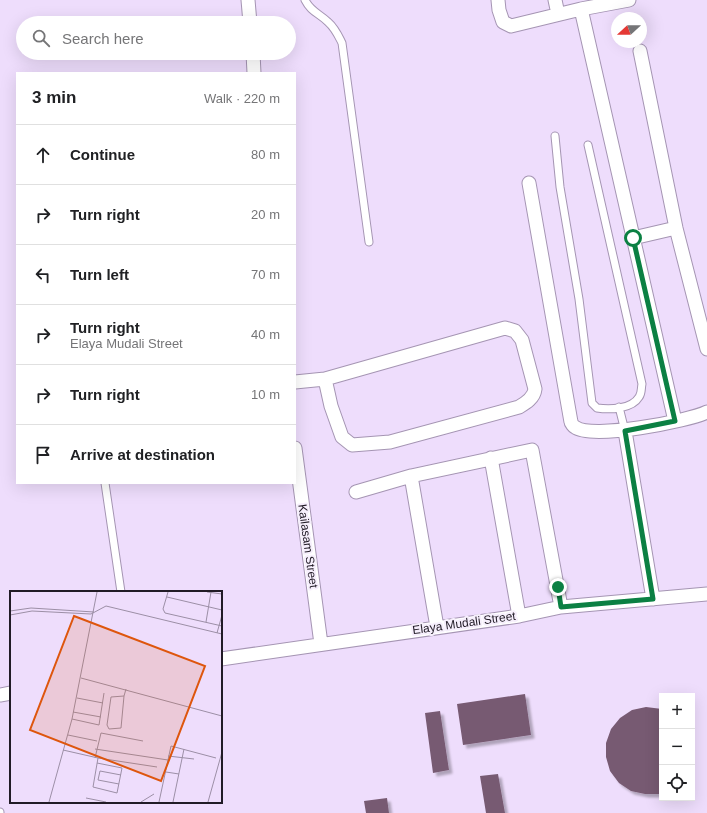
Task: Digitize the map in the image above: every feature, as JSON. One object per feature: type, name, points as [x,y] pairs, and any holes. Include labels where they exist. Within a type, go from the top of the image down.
[{"type":"street","points":[[248,0],[249,16]]},
{"type":"street","points":[[498,0],[503,22],[511,26],[558,14],[629,0]]},
{"type":"street","points":[[555,0],[558,14]]},
{"type":"street","points":[[581,9],[675,421]]},
{"type":"street","points":[[640,51],[676,228],[707,349]]},
{"type":"street","points":[[253,60],[254,72]]},
{"type":"street","points":[[529,183],[571,422],[580,430],[625,431],[701,415],[707,412]]},
{"type":"street","points":[[633,238],[676,228]]},
{"type":"street","points":[[296,382],[326,379],[505,328],[515,331],[522,340],[535,394],[531,399],[519,406],[390,442],[352,445],[342,437],[331,406],[326,379]]},
{"type":"street","points":[[625,431],[653,599]]},
{"type":"street","points":[[356,492],[411,476],[532,450],[561,607]]},
{"type":"street","name":"Kailasam Street","points":[[296,456],[321,644]]},
{"type":"street","points":[[491,458],[519,616]]},
{"type":"street","points":[[411,476],[437,627]]},
{"type":"street","name":"Elaya Mudali Street","points":[[222,659],[519,616],[561,607],[707,594]]},
{"type":"street","points":[[0,695],[10,693]]},
{"type":"lane","points":[[305,0],[314,12],[327,20],[336,30],[342,43],[369,242]]},
{"type":"lane","points":[[555,136],[560,187],[579,299],[592,403],[597,408],[604,409],[619,407],[636,401],[640,395],[642,384],[588,145]]},
{"type":"lane","points":[[619,407],[625,431]]},
{"type":"lane","points":[[105,484],[120,591]]},
{"type":"building","points":[[525,694],[531,735],[463,745],[457,704]]},
{"type":"building","points":[[646,707],[659,709],[659,794],[645,794],[631,791],[619,783],[610,771],[606,757],[606,743],[611,729],[620,718],[632,710]]},
{"type":"building","points":[[440,711],[449,770],[433,773],[425,713]]},
{"type":"building","points":[[498,774],[505,813],[486,813],[480,776]]},
{"type":"building","points":[[387,798],[389,813],[366,813],[364,801]]},
{"type":"route","points":[[558,587],[561,607],[653,599],[625,431],[675,421],[633,238]]}]
